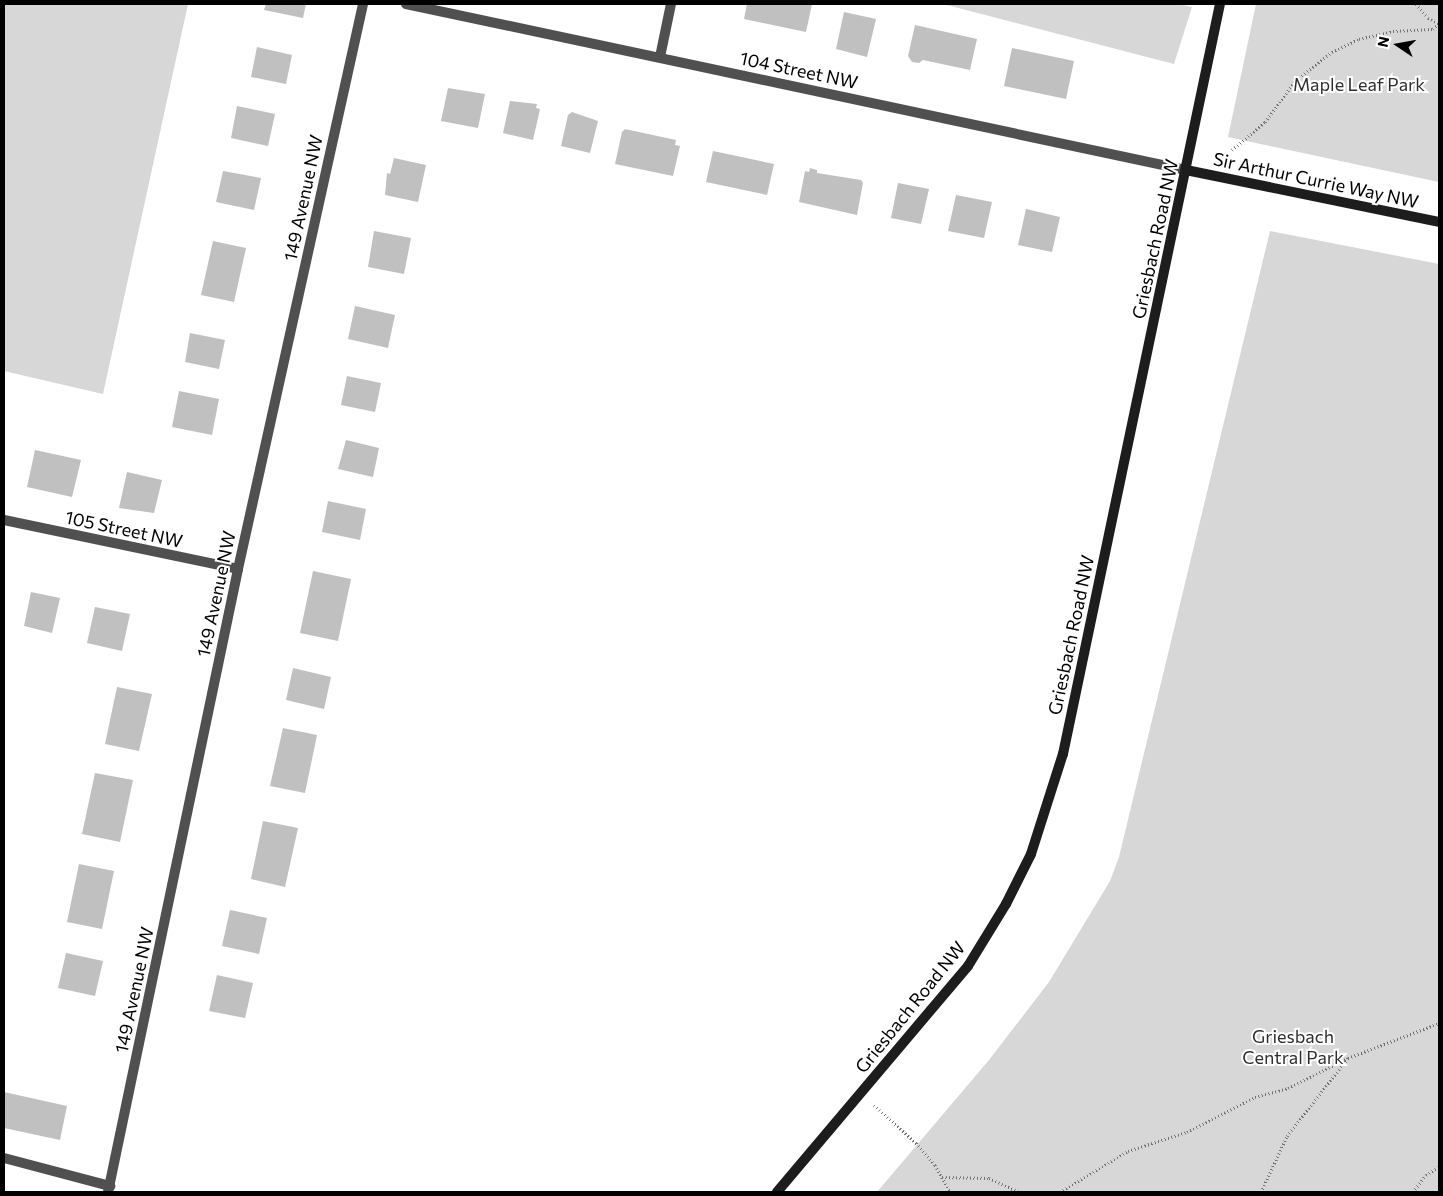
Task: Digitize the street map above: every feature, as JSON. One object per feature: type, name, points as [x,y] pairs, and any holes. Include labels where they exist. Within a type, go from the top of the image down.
[{"type":"street","name":"149 Avenue NW","points":[[109,1189],[238,569],[363,4]]},
{"type":"street","name":"104 Street NW","points":[[406,4],[1186,170]]},
{"type":"street","points":[[660,57],[671,4]]},
{"type":"street","name":"Griesbach Road NW","points":[[777,1192],[968,966],[1006,904],[1031,854],[1048,806],[1065,744],[1220,4]]},
{"type":"street","name":"Sir Arthur Currie Way NW","points":[[1186,170],[1439,222]]},
{"type":"street","name":"105 Street NW","points":[[4,520],[238,569]]},
{"type":"street","points":[[4,1158],[109,1189]]},
{"type":"path","points":[[1232,150],[1265,122],[1296,80],[1332,52],[1359,38],[1393,31],[1433,29],[1439,24],[1428,18],[1416,4]]},
{"type":"path","points":[[1060,1192],[1128,1151],[1186,1132],[1255,1097],[1288,1088],[1348,1058],[1439,1023]]},
{"type":"path","points":[[1261,1192],[1287,1136],[1348,1058]]},
{"type":"path","points":[[860,1093],[916,1143],[942,1177],[950,1192]]},
{"type":"path","points":[[1413,1192],[1426,1174],[1439,1167]]},
{"type":"path","points":[[942,1177],[989,1178],[1019,1192]]},
{"type":"green space","points":[[4,4],[188,4],[103,394],[4,371]]},
{"type":"green space","points":[[943,4],[1178,4],[1192,7],[1174,64]]},
{"type":"green space","name":"Maple Leaf Park","points":[[1256,4],[1439,4],[1439,182],[1228,137]]},
{"type":"green space","name":"Griesbach Central Park","points":[[1270,231],[1439,264],[1439,1192],[877,1192],[989,1060],[1049,982],[1110,881],[1119,857]]},
{"type":"building","points":[[266,4],[306,4],[303,18],[264,10]]},
{"type":"building","points":[[747,4],[812,4],[806,32],[744,19]]},
{"type":"building","points":[[844,12],[876,19],[867,57],[836,49]]},
{"type":"building","points":[[915,25],[977,39],[970,70],[923,60],[919,63],[912,62],[908,56]]},
{"type":"building","points":[[257,47],[292,55],[286,84],[251,77]]},
{"type":"building","points":[[1012,48],[1074,61],[1066,99],[1004,86]]},
{"type":"building","points":[[448,88],[485,94],[478,128],[441,121]]},
{"type":"building","points":[[510,101],[537,104],[536,108],[540,109],[533,140],[503,133]]},
{"type":"building","points":[[237,106],[275,114],[268,146],[231,138]]},
{"type":"building","points":[[572,112],[598,121],[590,153],[561,146],[568,115]]},
{"type":"building","points":[[625,129],[676,140],[675,145],[680,146],[673,176],[615,164],[622,132]]},
{"type":"building","points":[[713,151],[774,164],[767,195],[706,182]]},
{"type":"building","points":[[394,158],[426,165],[418,202],[385,195],[387,173],[390,174]]},
{"type":"building","points":[[810,168],[817,170],[817,173],[861,180],[863,183],[857,215],[799,202],[805,171],[809,172]]},
{"type":"building","points":[[223,171],[261,178],[254,210],[216,202]]},
{"type":"building","points":[[898,183],[929,189],[921,224],[891,218]]},
{"type":"building","points":[[956,195],[992,202],[984,238],[948,231]]},
{"type":"building","points":[[1026,209],[1060,217],[1052,252],[1018,245]]},
{"type":"building","points":[[374,231],[411,238],[404,274],[368,267]]},
{"type":"building","points":[[213,241],[246,248],[234,302],[201,295]]},
{"type":"building","points":[[355,306],[395,315],[388,348],[348,339]]},
{"type":"building","points":[[190,333],[225,340],[219,369],[185,362]]},
{"type":"building","points":[[347,376],[381,383],[375,412],[341,405]]},
{"type":"building","points":[[179,391],[219,399],[212,435],[172,427]]},
{"type":"building","points":[[346,440],[379,448],[373,477],[338,469]]},
{"type":"building","points":[[35,450],[81,460],[72,497],[27,487]]},
{"type":"building","points":[[127,472],[162,480],[154,513],[119,508]]},
{"type":"building","points":[[328,501],[366,509],[360,540],[322,532]]},
{"type":"building","points":[[313,571],[351,579],[338,641],[300,633]]},
{"type":"building","points":[[31,592],[60,598],[52,633],[24,626]]},
{"type":"building","points":[[95,607],[130,614],[122,651],[87,643]]},
{"type":"building","points":[[293,668],[331,677],[324,709],[286,700]]},
{"type":"building","points":[[117,687],[152,694],[139,751],[105,744]]},
{"type":"building","points":[[283,728],[317,735],[305,793],[270,786]]},
{"type":"building","points":[[95,773],[133,780],[120,842],[82,834]]},
{"type":"building","points":[[263,821],[298,828],[285,887],[251,879]]},
{"type":"building","points":[[79,864],[114,871],[102,929],[67,922]]},
{"type":"building","points":[[230,910],[267,918],[259,954],[222,946]]},
{"type":"building","points":[[66,953],[103,961],[95,996],[58,988]]},
{"type":"building","points":[[217,975],[253,983],[245,1018],[209,1011]]},
{"type":"building","points":[[4,1092],[67,1106],[60,1140],[4,1128]]}]
